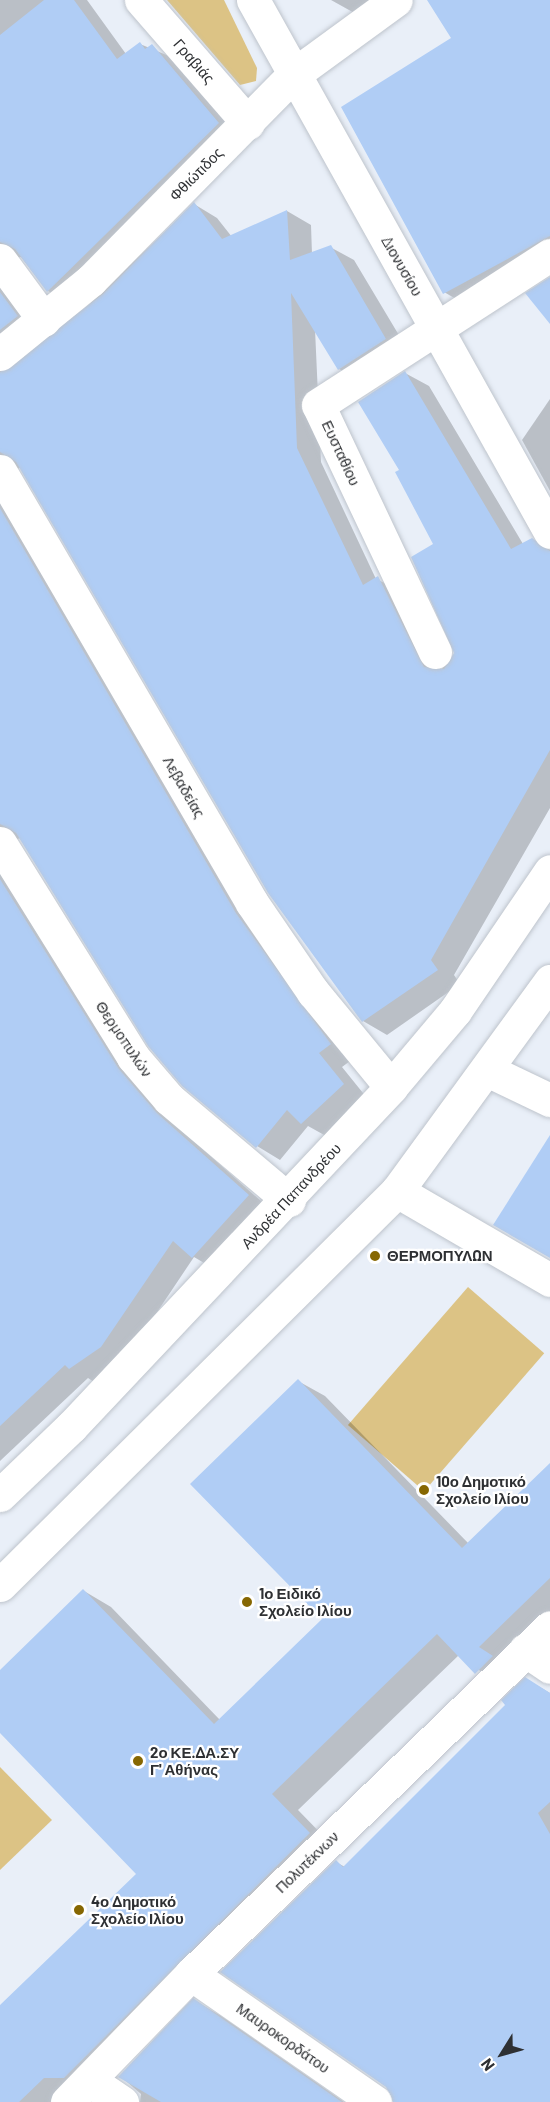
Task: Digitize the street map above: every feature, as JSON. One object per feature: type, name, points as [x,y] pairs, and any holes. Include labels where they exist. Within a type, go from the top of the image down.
[{"type":"street","name":"Γραβιάς","points":[[141,0],[248,123]]},
{"type":"street","name":"Διονυσίου","points":[[253,0],[550,531]]},
{"type":"street","name":"Φθιώτιδος","points":[[0,354],[44,320],[248,123],[293,75],[396,0]]},
{"type":"street","name":"Ευσταθίου","points":[[435,652],[318,405],[550,255]]},
{"type":"street","points":[[0,260],[44,320]]},
{"type":"street","name":"Λεβαδείας","points":[[0,471],[252,903],[313,992],[391,1088]]},
{"type":"street","name":"Θερμοπυλών","points":[[0,843],[133,1057],[169,1099],[289,1200]]},
{"type":"street","name":"Ανδρέα Παπανδρέου","points":[[0,1495],[289,1200],[391,1088],[455,1011],[550,871]]},
{"type":"street","points":[[0,1585],[396,1191],[487,1070],[550,981]]},
{"type":"street","points":[[487,1070],[550,1100]]},
{"type":"street","points":[[396,1191],[550,1280]]},
{"type":"street","name":"Πολυτέκνων","points":[[78,2091],[191,1974],[538,1659],[550,1627]]},
{"type":"street","name":"Μαυροκορδάτου","points":[[191,1974],[375,2102]]},
{"type":"street","points":[[78,2091],[122,2102]]},
{"type":"shaded area","points":[[167,0],[224,0],[257,68],[256,81],[240,85]]},
{"type":"shaded area","points":[[468,1287],[544,1353],[424,1491],[348,1425]]},
{"type":"shaded area","points":[[0,1767],[52,1820],[0,1870]]},
{"type":"building","points":[[44,0],[74,0],[117,59],[140,42],[145,49],[152,44],[219,123],[47,292],[15,249],[0,242],[0,35]]},
{"type":"building","points":[[427,0],[550,0],[550,236],[443,294],[341,107],[451,38]]},
{"type":"building","points":[[194,202],[222,239],[287,210],[290,260],[331,245],[386,339],[338,370],[291,293],[297,448],[363,585],[378,576],[424,667],[444,669],[454,653],[411,557],[433,544],[395,472],[399,470],[358,402],[405,371],[511,549],[532,538],[550,551],[550,750],[431,960],[438,970],[362,1022],[268,893],[16,462],[0,452],[0,372],[103,294]]},
{"type":"building","points":[[550,277],[550,324],[525,293]]},
{"type":"building","points":[[0,292],[18,316],[0,330]]},
{"type":"building","points":[[0,508],[236,913],[331,1044],[319,1053],[344,1084],[301,1124],[287,1110],[256,1148],[182,1086],[148,1046],[16,833],[0,824]]},
{"type":"building","points":[[0,879],[119,1069],[157,1113],[249,1195],[192,1258],[173,1241],[101,1347],[69,1369],[65,1365],[0,1426]]},
{"type":"building","points":[[550,1135],[550,1258],[493,1225]]},
{"type":"building","points":[[298,1379],[462,1548],[550,1463],[550,1578],[479,1647],[493,1656],[475,1674],[437,1634],[272,1794],[310,1833],[64,2078],[44,2078],[19,2102],[0,2102],[0,2005],[136,1874],[0,1733],[0,1670],[83,1589],[214,1724],[322,1619],[190,1484]]},
{"type":"building","points":[[525,1677],[550,1693],[550,1802],[538,1813],[550,1834],[550,2102],[393,2102],[386,2087],[220,1972],[336,1860],[343,1867],[505,1705],[501,1700]]},
{"type":"building","points":[[193,1998],[342,2102],[161,2102],[118,2077]]},
{"type":"place","name":"ΘΕΡΜΟΠΥΛΩΝ","points":[[375,1256]]},
{"type":"place","name":"10ο Δημοτικό Σχολείο Ιλίου","points":[[424,1490]]},
{"type":"place","name":"1ο Ειδικό Σχολείο Ιλίου","points":[[247,1602]]},
{"type":"place","name":"2ο ΚΕ.ΔΑ.ΣΥ Γ' Αθήνας","points":[[138,1761]]},
{"type":"place","name":"4ο Δημοτικό Σχολείο Ιλίου","points":[[79,1910]]}]
